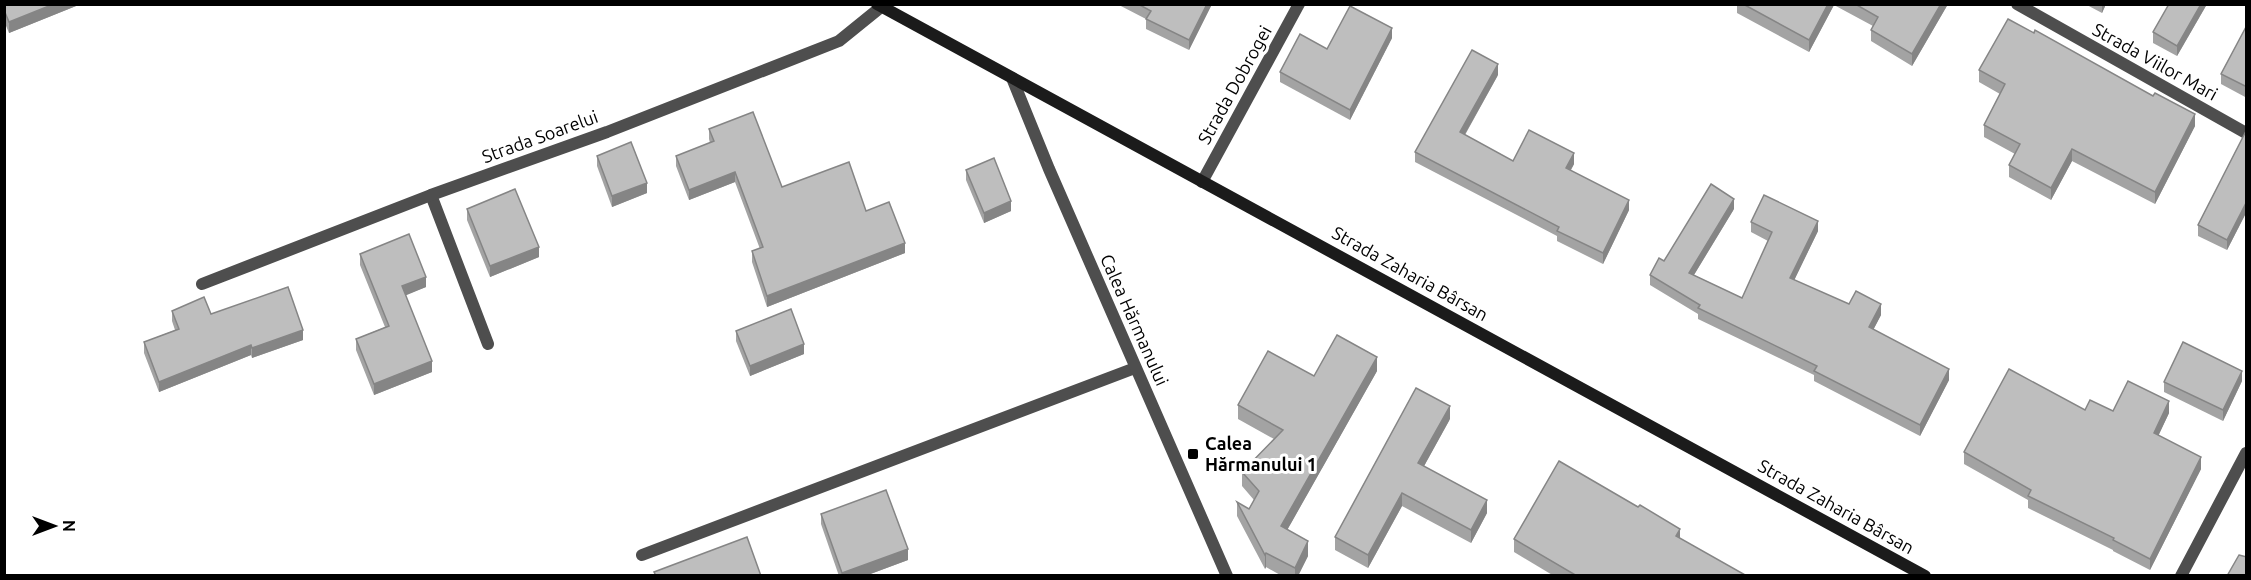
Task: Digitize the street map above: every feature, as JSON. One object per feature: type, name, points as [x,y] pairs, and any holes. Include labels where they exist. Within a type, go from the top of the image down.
[{"type":"main road","name":"Strada Zaharia Bârsan","points":[[879,6],[1925,576]]},
{"type":"street","name":"Strada Dobrogei","points":[[1202,182],[1299,4]]},
{"type":"street","name":"Strada Viilor Mari","points":[[2017,4],[2246,132]]},
{"type":"street","name":"Strada Soarelui","points":[[202,284],[431,195],[607,132],[839,41],[879,6]]},
{"type":"street","name":"Calea Hărmanului","points":[[1011,78],[1227,576]]},
{"type":"street","points":[[431,195],[488,344]]},
{"type":"street","points":[[642,555],[1135,368]]},
{"type":"street","points":[[2181,576],[2247,453]]},
{"type":"building","points":[[4,4],[54,4],[9,22]]},
{"type":"building","points":[[1138,4],[1207,4],[1189,40],[1146,19],[1151,11]]},
{"type":"building","points":[[1743,4],[1828,4],[1809,40]]},
{"type":"building","points":[[1855,4],[1941,4],[1912,54],[1871,30],[1878,17]]},
{"type":"building","points":[[2169,4],[2201,4],[2177,46],[2153,32]]},
{"type":"building","points":[[1350,6],[1392,28],[1350,110],[1280,72],[1300,34],[1327,49]]},
{"type":"building","points":[[2008,19],[2034,33],[2035,30],[2153,96],[2155,93],[2195,114],[2155,192],[2072,149],[2051,188],[2009,165],[2020,144],[1984,125],[2005,84],[1979,70]]},
{"type":"building","points":[[2247,25],[2247,87],[2221,74]]},
{"type":"building","points":[[1472,50],[1498,64],[1460,132],[1513,161],[1529,130],[1574,153],[1566,168],[1629,200],[1603,253],[1557,231],[1559,227],[1415,152]]},
{"type":"building","points":[[753,112],[782,187],[849,162],[866,211],[889,202],[905,243],[767,296],[752,251],[763,247],[735,172],[689,190],[676,156],[714,141],[709,129]]},
{"type":"building","points":[[2246,131],[2247,201],[2227,240],[2198,225]]},
{"type":"building","points":[[631,142],[647,183],[612,196],[597,156]]},
{"type":"building","points":[[994,158],[1011,201],[984,213],[966,170]]},
{"type":"building","points":[[1711,184],[1734,199],[1689,273],[1742,298],[1772,232],[1751,222],[1764,195],[1818,221],[1790,278],[1849,304],[1856,291],[1881,304],[1869,327],[1949,369],[1920,425],[1814,371],[1817,366],[1698,308],[1700,305],[1650,275],[1659,258],[1664,261]]},
{"type":"building","points":[[515,189],[539,247],[490,266],[467,209]]},
{"type":"building","points":[[409,234],[426,277],[402,286],[432,361],[374,384],[356,339],[389,326],[360,254]]},
{"type":"building","points":[[288,287],[303,330],[252,348],[251,345],[159,382],[144,342],[179,329],[172,311],[204,297],[211,314]]},
{"type":"building","points":[[791,309],[804,344],[750,366],[736,331]]},
{"type":"building","points":[[1337,335],[1377,357],[1281,526],[1308,541],[1295,568],[1266,553],[1265,555],[1237,502],[1249,509],[1259,491],[1242,472],[1283,430],[1238,405],[1268,351],[1314,376]]},
{"type":"building","points":[[2183,342],[2242,371],[2223,410],[2164,382]]},
{"type":"building","points":[[2009,369],[2085,410],[2090,400],[2113,411],[2128,381],[2169,401],[2154,433],[2201,457],[2150,559],[2113,540],[2114,538],[2028,496],[2031,490],[1964,452]]},
{"type":"building","points":[[1416,388],[1450,406],[1418,463],[1487,500],[1471,530],[1402,493],[1368,555],[1335,537]]},
{"type":"building","points":[[1559,461],[1680,529],[1676,536],[1747,576],[1577,576],[1514,539]]},
{"type":"building","points":[[886,490],[908,549],[842,573],[821,514]]},
{"type":"building","points":[[747,537],[761,576],[656,576],[654,572]]},
{"type":"building","points":[[2239,555],[2247,557],[2247,576],[2227,576]]},
{"type":"place","name":"Calea Hărmanului 1","points":[[1193,454]]}]
